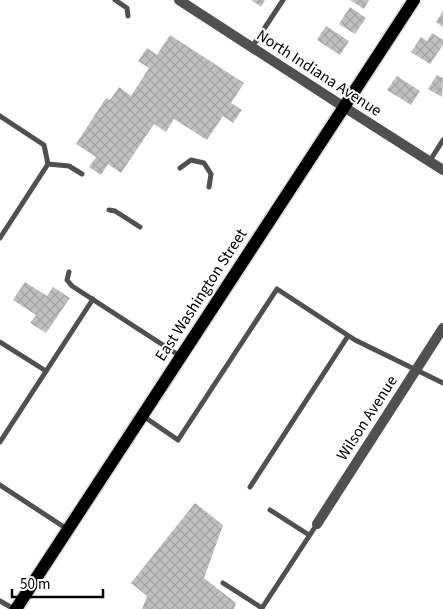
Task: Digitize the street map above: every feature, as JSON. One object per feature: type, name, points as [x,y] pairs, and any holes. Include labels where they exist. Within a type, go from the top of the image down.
[{"type":"main road","name":"East Washington Street","points":[[15,609],[414,0]]},
{"type":"street","name":"North Indiana Avenue","points":[[181,0],[443,170]]},
{"type":"street","name":"Wilson Avenue","points":[[317,524],[443,328]]},
{"type":"lane","points":[[115,0],[127,8],[128,16]]},
{"type":"lane","points":[[252,47],[283,0]]},
{"type":"lane","points":[[0,116],[44,145],[48,164],[0,238]]},
{"type":"lane","points":[[429,162],[443,140]]},
{"type":"lane","points":[[180,168],[191,160],[204,163],[211,174],[209,186]]},
{"type":"lane","points":[[48,164],[69,166],[82,174]]},
{"type":"lane","points":[[109,210],[116,211],[140,227]]},
{"type":"lane","points":[[69,272],[67,280],[180,356]]},
{"type":"lane","points":[[142,416],[178,440],[277,289],[348,336],[415,371],[443,383]]},
{"type":"lane","points":[[0,442],[93,299]]},
{"type":"lane","points":[[250,487],[348,336]]},
{"type":"lane","points":[[0,342],[46,371]]},
{"type":"lane","points":[[0,485],[67,529]]},
{"type":"lane","points":[[270,510],[309,535]]},
{"type":"lane","points":[[223,583],[262,608],[317,524]]},
{"type":"lane","points":[[0,601],[15,609]]},
{"type":"building","points":[[251,0],[265,0],[261,7]]},
{"type":"building","points":[[350,0],[369,0],[364,9]]},
{"type":"building","points":[[350,7],[366,18],[355,34],[339,24]]},
{"type":"building","points":[[443,11],[443,27],[436,22]]},
{"type":"building","points":[[326,26],[349,41],[340,55],[317,40]]},
{"type":"building","points":[[432,33],[443,40],[443,45],[430,64],[411,52],[421,37],[427,41]]},
{"type":"building","points":[[170,35],[244,83],[231,103],[242,110],[233,123],[223,116],[207,140],[174,119],[166,132],[154,124],[121,173],[108,164],[101,175],[89,167],[96,157],[76,144],[106,98],[110,100],[119,87],[131,96],[149,68],[138,61],[147,48],[157,55]]},
{"type":"building","points":[[437,75],[443,78],[442,97],[428,89]]},
{"type":"building","points":[[397,76],[420,91],[411,105],[387,90]]},
{"type":"building","points":[[25,282],[47,296],[53,287],[70,298],[46,333],[30,323],[36,315],[13,300]]},
{"type":"building","points":[[195,503],[223,525],[204,578],[236,603],[234,609],[142,609],[147,596],[131,583]]}]
